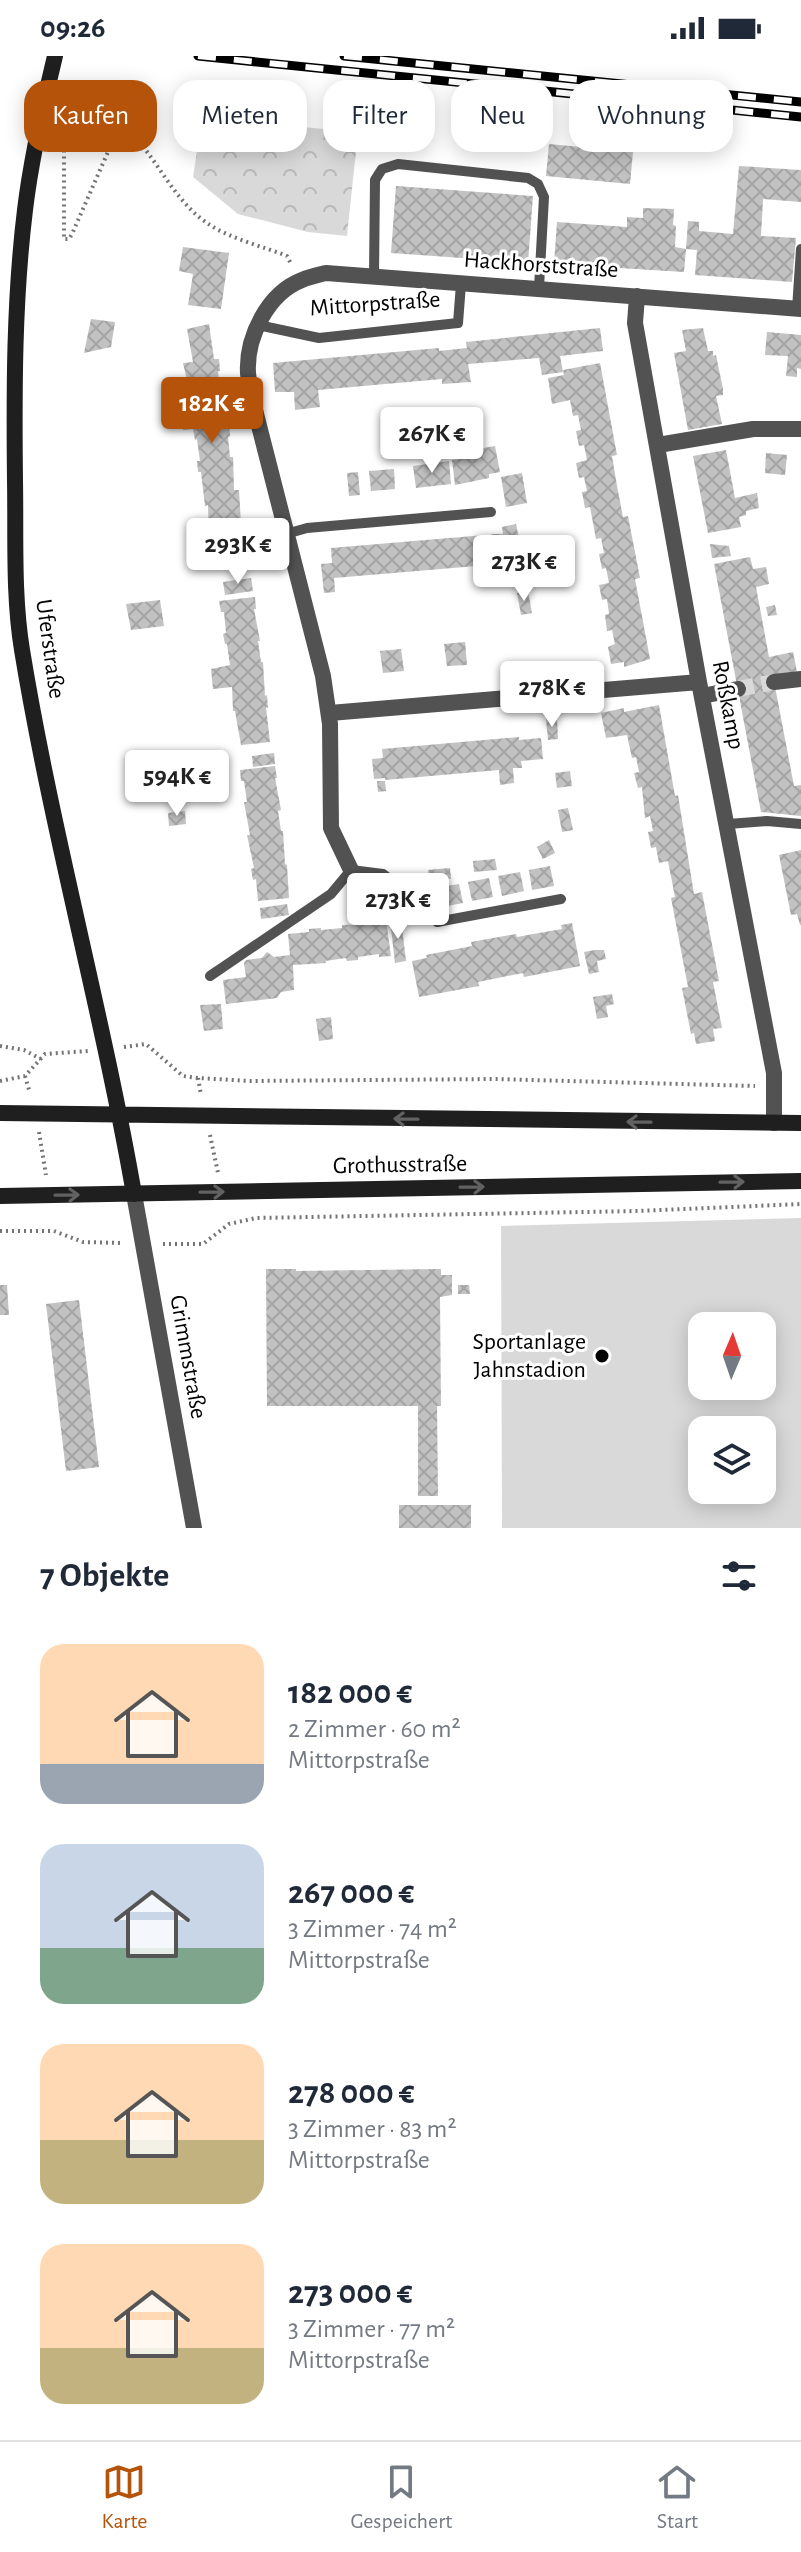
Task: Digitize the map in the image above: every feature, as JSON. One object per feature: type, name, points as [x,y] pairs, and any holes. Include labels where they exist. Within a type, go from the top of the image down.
[{"type":"main road","name":"Uferstraße","points":[[55,56],[25,208],[18,285],[14,386],[16,568],[22,647],[61,856],[120,1114],[134,1194]]},
{"type":"main road","name":"Grothusstraße","points":[[0,1113],[801,1123]]},
{"type":"main road","name":"Grothusstraße","points":[[0,1196],[801,1181]]},
{"type":"street","name":"Hackhorststraße","points":[[282,293],[300,280],[326,273],[799,309]]},
{"type":"street","name":"Mittorpstraße","points":[[282,293],[258,325],[250,348],[248,371],[255,410],[323,676],[330,713],[331,828],[351,870]]},
{"type":"street","name":"Roßkamp","points":[[637,296],[635,323],[700,689],[774,1073],[774,1123]]},
{"type":"street","points":[[658,445],[753,429],[801,429]]},
{"type":"street","points":[[774,682],[801,679]]},
{"type":"street","points":[[330,713],[738,689]]},
{"type":"street","name":"Grimmstraße","points":[[134,1194],[194,1528]]},
{"type":"lane","points":[[374,276],[375,180],[382,169],[398,164],[528,178],[538,184],[544,197],[539,288]]},
{"type":"lane","points":[[799,309],[801,249]]},
{"type":"lane","name":"Mittorpstraße","points":[[258,325],[319,338],[458,323],[461,284]]},
{"type":"lane","points":[[286,534],[307,528],[491,512]]},
{"type":"lane","points":[[728,824],[767,821],[801,824]]},
{"type":"lane","points":[[210,976],[331,894],[351,870],[383,874],[424,905],[437,922],[561,899]]},
{"type":"path","points":[[64,152],[64,239],[69,239],[72,234],[108,152]]},
{"type":"path","points":[[145,152],[187,205],[207,224],[287,256],[294,274],[300,280]]},
{"type":"path","points":[[136,1045],[146,1044],[183,1076],[198,1078],[250,1081],[494,1079],[765,1087]]},
{"type":"path","points":[[0,1046],[24,1050],[41,1059]]},
{"type":"path","points":[[0,1081],[25,1076],[45,1054],[105,1050]]},
{"type":"path","points":[[25,1076],[29,1089]]},
{"type":"path","points":[[198,1078],[200,1090]]},
{"type":"path","points":[[39,1130],[46,1175]]},
{"type":"path","points":[[211,1143],[219,1181]]},
{"type":"path","points":[[177,1244],[203,1244],[229,1224],[256,1218],[622,1211],[801,1204]]},
{"type":"path","points":[[227,1216],[229,1224]]},
{"type":"path","points":[[53,1222],[54,1231]]},
{"type":"path","points":[[0,1231],[54,1231],[83,1242],[110,1243]]},
{"type":"green space","points":[[307,127],[323,129],[323,152],[356,152],[347,236],[308,232],[238,214],[193,177],[197,152],[307,152]]},
{"type":"green space","name":"Sportanlage Jahnstadion","points":[[801,1218],[801,1528],[502,1528],[501,1226]]},
{"type":"building","points":[[553,144],[569,146],[569,152],[633,152],[630,184],[546,176],[548,152],[553,152]]},
{"type":"building","points":[[739,166],[801,170],[801,202],[763,199],[761,236],[796,238],[792,282],[695,275],[697,250],[686,249],[688,221],[699,222],[699,231],[733,234]]},
{"type":"building","points":[[396,186],[533,196],[528,263],[514,262],[511,267],[505,261],[391,253]]},
{"type":"building","points":[[643,208],[674,209],[675,247],[686,249],[684,272],[554,264],[557,222],[627,227],[627,217],[643,218]]},
{"type":"building","points":[[183,247],[229,253],[221,309],[188,305],[193,274],[179,271]]},
{"type":"building","points":[[91,319],[115,322],[111,347],[84,353]]},
{"type":"building","points":[[209,324],[214,359],[219,359],[224,424],[229,425],[234,490],[239,490],[245,557],[214,560],[209,538],[208,505],[205,506],[201,472],[198,472],[197,439],[193,429],[183,430],[181,413],[192,411],[191,406],[188,407],[187,396],[167,398],[166,390],[189,389],[183,363],[193,362],[187,329]]},
{"type":"building","points":[[600,328],[603,351],[560,356],[563,372],[542,375],[539,358],[468,364],[471,382],[442,384],[442,379],[318,390],[320,407],[295,410],[294,392],[275,392],[273,363],[439,348],[439,351],[467,348],[466,342]]},
{"type":"building","points":[[703,328],[708,351],[716,355],[723,389],[723,395],[716,396],[722,424],[688,430],[674,353],[686,351],[682,330]]},
{"type":"building","points":[[767,332],[801,335],[801,369],[797,368],[797,377],[786,376],[788,356],[765,355]]},
{"type":"building","points":[[600,363],[617,455],[612,456],[617,486],[623,517],[628,516],[640,578],[635,579],[650,659],[624,667],[624,662],[611,664],[608,647],[615,644],[612,630],[607,631],[607,599],[602,600],[599,585],[609,583],[599,554],[604,553],[601,538],[596,539],[590,507],[585,508],[582,492],[587,491],[584,477],[579,478],[576,463],[587,460],[584,445],[579,446],[576,431],[581,430],[578,415],[573,416],[570,400],[552,404],[548,378],[564,375],[563,370]]},
{"type":"building","points":[[495,446],[500,472],[489,474],[489,478],[455,485],[452,460],[461,459],[460,452]]},
{"type":"building","points":[[726,450],[735,498],[757,493],[759,508],[746,511],[746,515],[739,517],[741,527],[708,533],[693,456]]},
{"type":"building","points":[[766,453],[787,455],[785,475],[765,473]]},
{"type":"building","points":[[449,461],[451,484],[416,488],[413,466]]},
{"type":"building","points":[[394,469],[395,489],[371,491],[369,471]]},
{"type":"building","points":[[358,472],[360,495],[349,496],[347,473]]},
{"type":"building","points":[[522,473],[527,503],[506,507],[501,477]]},
{"type":"building","points":[[516,524],[521,548],[504,551],[505,567],[494,568],[491,534],[503,534],[502,527]]},
{"type":"building","points":[[485,535],[488,565],[334,578],[335,592],[324,593],[321,564],[332,563],[331,548]]},
{"type":"building","points":[[710,544],[729,546],[731,556],[712,558]]},
{"type":"building","points":[[750,557],[753,569],[766,567],[769,584],[756,587],[769,657],[793,652],[797,672],[773,676],[794,786],[801,785],[801,816],[761,812],[714,564]]},
{"type":"building","points":[[251,578],[253,591],[225,595],[223,582]]},
{"type":"building","points":[[528,591],[532,613],[521,615],[517,593]]},
{"type":"building","points":[[255,597],[270,742],[241,745],[233,711],[232,687],[213,689],[211,669],[230,665],[223,634],[226,633],[224,612],[221,612],[219,601]]},
{"type":"building","points":[[160,600],[164,626],[131,630],[126,604]]},
{"type":"building","points":[[775,605],[777,615],[768,616],[766,607]]},
{"type":"building","points":[[465,642],[467,665],[447,666],[444,644]]},
{"type":"building","points":[[401,649],[404,671],[383,673],[380,651]]},
{"type":"building","points":[[659,705],[694,894],[702,892],[719,981],[713,982],[722,1028],[713,1029],[715,1041],[696,1044],[694,1033],[691,1034],[682,988],[688,987],[671,898],[675,897],[668,861],[659,863],[656,847],[651,848],[648,832],[653,831],[650,816],[645,818],[642,787],[638,788],[634,773],[639,772],[636,757],[632,758],[627,735],[606,738],[601,713]]},
{"type":"building","points":[[557,718],[558,739],[548,740],[546,719]]},
{"type":"building","points":[[519,737],[519,740],[541,738],[543,759],[521,761],[522,768],[513,768],[514,783],[500,785],[499,770],[374,779],[372,759],[383,758],[382,749]]},
{"type":"building","points":[[274,753],[275,764],[253,767],[252,756]]},
{"type":"building","points":[[275,766],[289,898],[258,901],[247,835],[250,835],[244,802],[247,802],[240,770]]},
{"type":"building","points":[[570,771],[572,786],[557,788],[555,773]]},
{"type":"building","points":[[377,781],[385,781],[386,791],[378,792]]},
{"type":"building","points":[[568,808],[573,830],[562,832],[558,810]]},
{"type":"building","points":[[185,811],[186,824],[169,826],[168,813]]},
{"type":"building","points":[[549,840],[555,853],[543,859],[537,847]]},
{"type":"building","points":[[801,850],[800,925],[797,914],[791,915],[779,855]]},
{"type":"building","points":[[495,859],[497,870],[474,872],[473,861]]},
{"type":"building","points":[[550,866],[554,886],[532,890],[529,870]]},
{"type":"building","points":[[450,868],[451,879],[440,879],[441,887],[459,884],[463,903],[442,907],[438,888],[430,888],[428,870]]},
{"type":"building","points":[[520,872],[524,891],[502,896],[498,876]]},
{"type":"building","points":[[489,878],[493,897],[472,901],[468,882]]},
{"type":"building","points":[[287,904],[289,915],[261,919],[260,908]]},
{"type":"building","points":[[401,919],[406,961],[395,963],[390,920]]},
{"type":"building","points":[[386,920],[391,956],[379,957],[379,954],[358,957],[358,960],[347,961],[346,958],[293,965],[294,990],[281,992],[277,998],[226,1004],[223,980],[246,977],[246,960],[262,958],[267,952],[274,957],[290,955],[288,934]]},
{"type":"building","points":[[572,923],[580,966],[524,977],[523,973],[478,982],[479,986],[419,997],[412,961],[427,958],[426,955],[472,946],[471,942],[562,929],[561,925]]},
{"type":"building","points":[[604,950],[606,959],[597,961],[599,972],[589,974],[584,952]]},
{"type":"building","points":[[612,994],[614,1004],[606,1006],[608,1017],[597,1019],[593,997]]},
{"type":"building","points":[[221,1004],[223,1029],[204,1031],[200,1005]]},
{"type":"building","points":[[331,1017],[333,1039],[319,1041],[316,1019]]},
{"type":"building","points":[[266,1269],[441,1269],[441,1275],[452,1275],[452,1295],[440,1297],[438,1496],[418,1496],[418,1406],[267,1406]]},
{"type":"building","points":[[0,1285],[7,1285],[9,1315],[0,1315]]},
{"type":"building","points":[[458,1285],[469,1285],[470,1294],[458,1294]]},
{"type":"building","points":[[79,1300],[99,1467],[66,1471],[46,1304]]},
{"type":"building","points":[[399,1505],[471,1505],[471,1528],[399,1528]]},
{"type":"tunnel","points":[[738,689],[774,682]]},
{"type":"railway","points":[[198,56],[801,117]]},
{"type":"railway","points":[[344,56],[801,102]]},
{"type":"place","name":"Sportanlage Jahnstadion","points":[[602,1356]]}]
